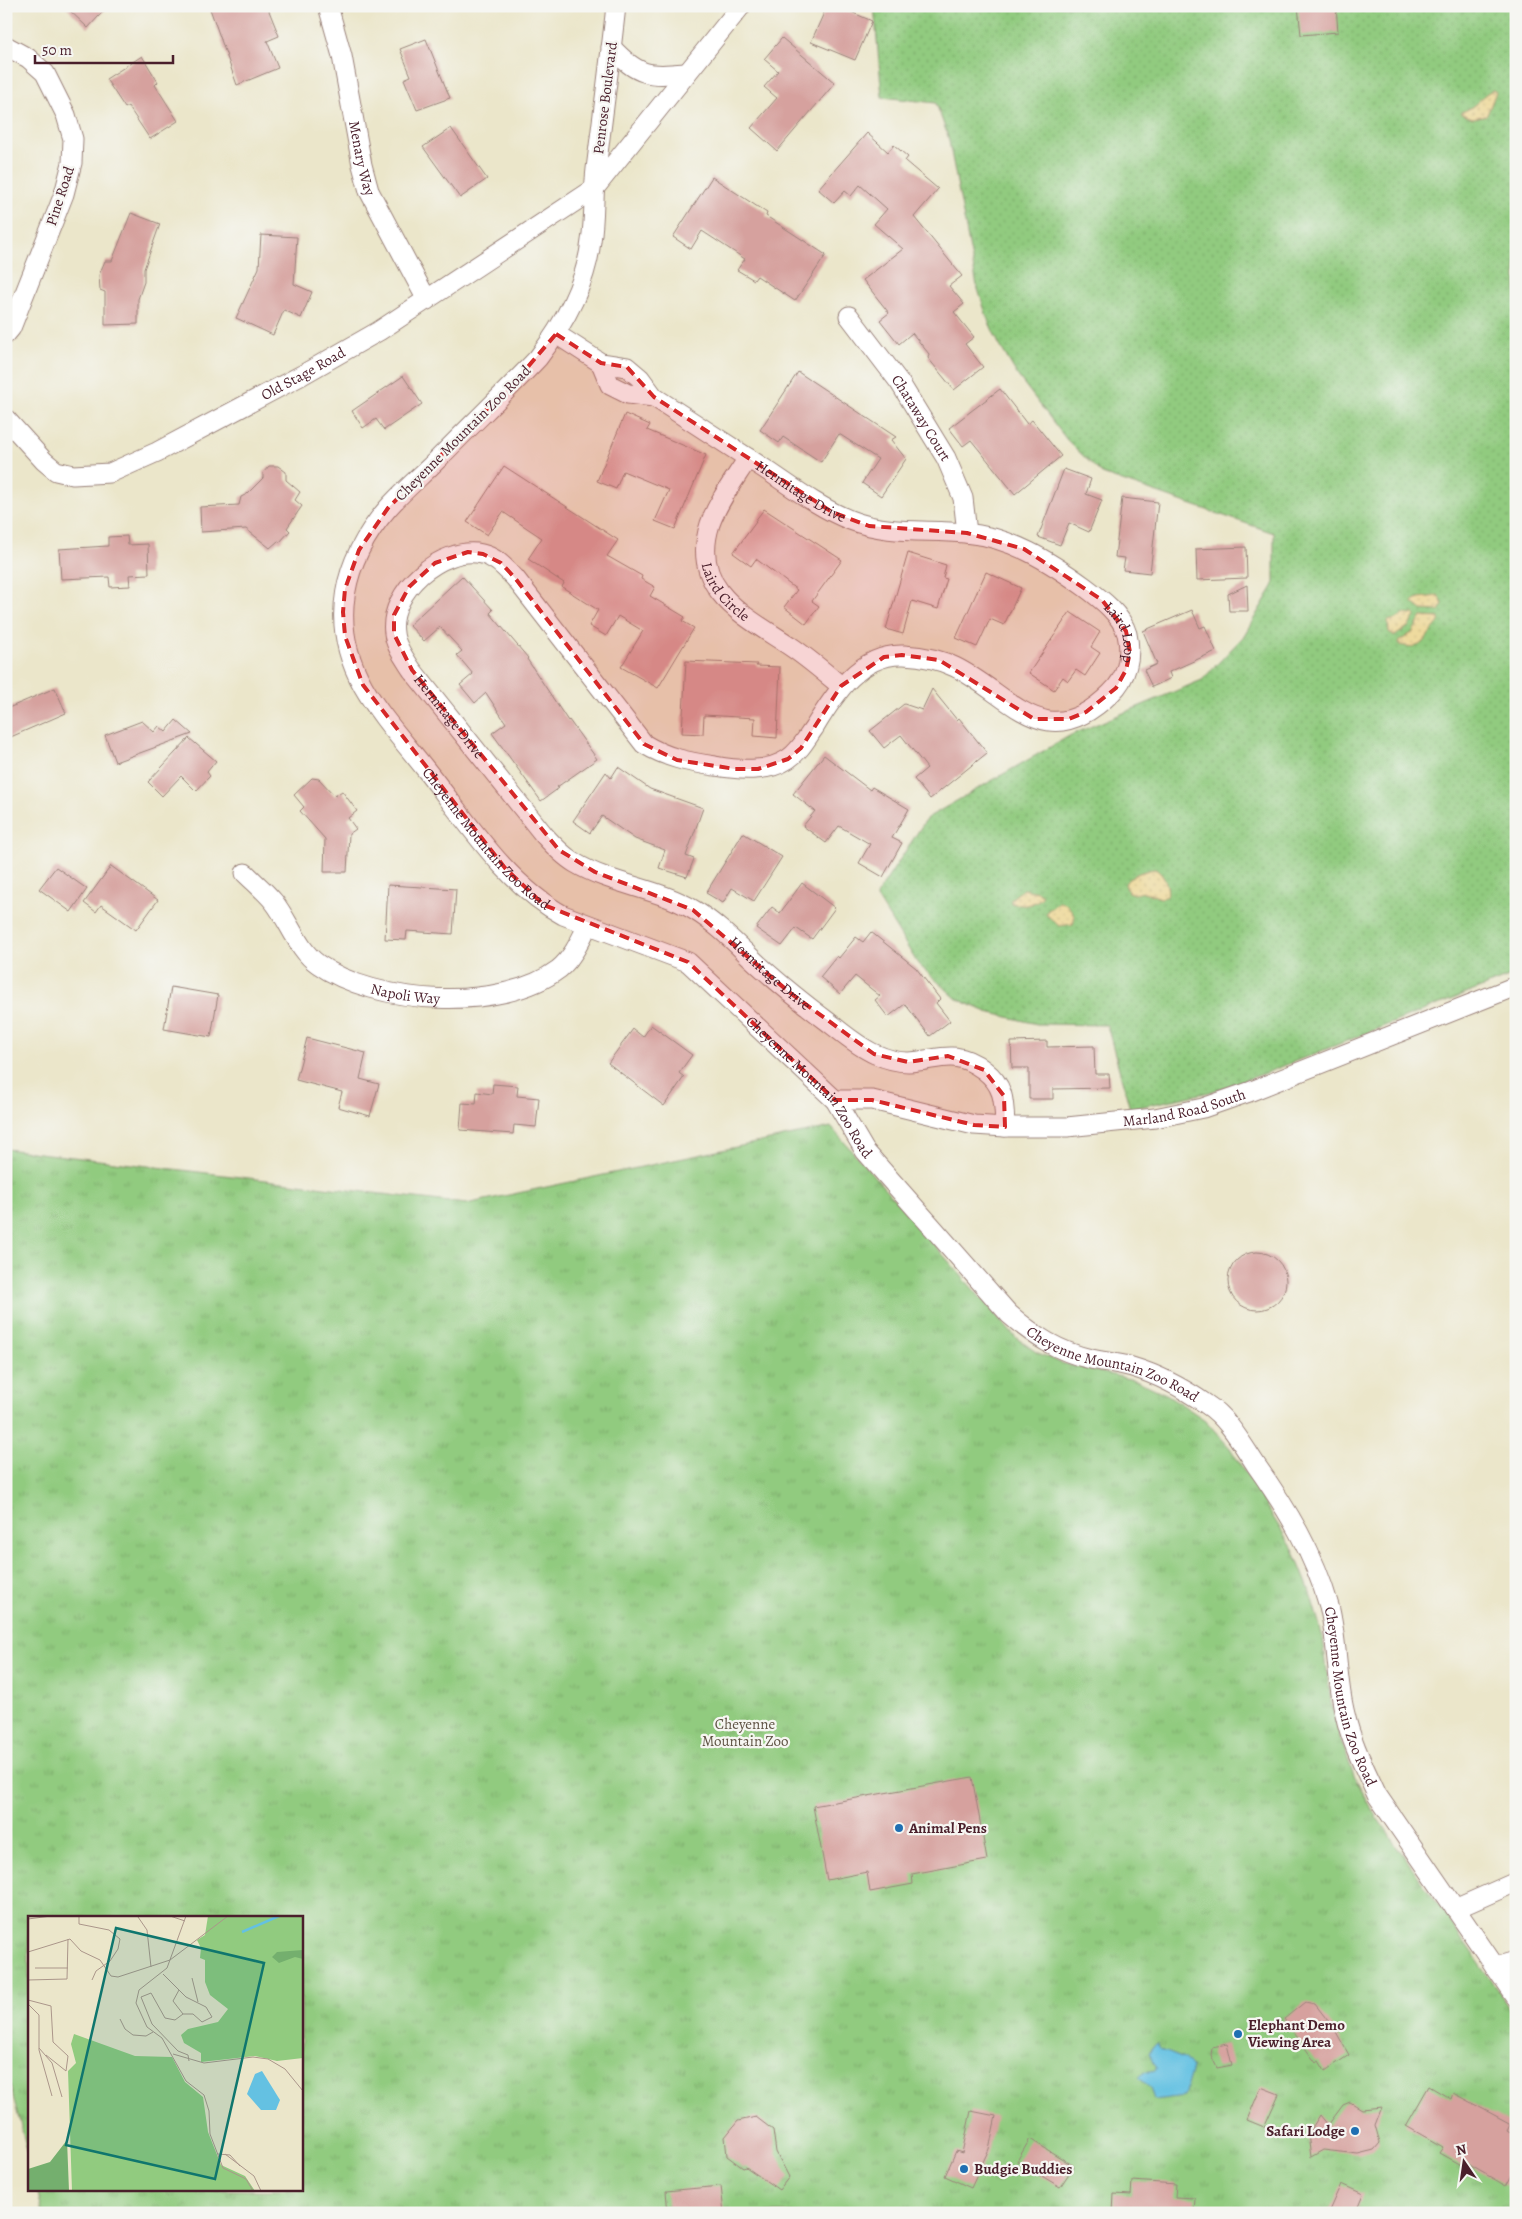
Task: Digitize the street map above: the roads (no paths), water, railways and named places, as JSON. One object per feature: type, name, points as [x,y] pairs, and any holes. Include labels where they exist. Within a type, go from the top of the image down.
[{"type":"street","name":"Menary Way","points":[[328,6],[342,56],[362,165],[369,191],[428,300]]},
{"type":"street","name":"Penrose Boulevard","points":[[594,189],[616,6]]},
{"type":"street","name":"Old Stage Road","points":[[6,420],[44,461],[56,470],[73,475],[110,473],[157,452],[302,375],[428,300],[594,189],[741,6]]},
{"type":"street","name":"Pine Road","points":[[6,46],[28,58],[45,73],[66,115],[73,140],[72,164],[64,194],[11,328],[6,334]]},
{"type":"street","points":[[611,47],[628,65],[654,75],[687,73]]},
{"type":"street","name":"Cheyenne Mountain Zoo Road","points":[[594,189],[591,242],[585,270],[574,300],[556,334],[520,376],[388,508],[359,550],[345,589],[343,612],[352,661],[363,685],[379,711],[463,817],[524,888],[544,905],[588,925],[688,962],[835,1100],[865,1151],[1009,1314],[1024,1327],[1044,1341],[1064,1351],[1131,1366],[1164,1378],[1208,1405],[1231,1428],[1288,1511],[1306,1544],[1317,1571],[1329,1607],[1344,1714],[1376,1795],[1516,1997]]},
{"type":"street","name":"Chataway Court","points":[[849,316],[900,383],[946,458],[963,498],[967,533]]},
{"type":"street","name":"Hermitage Drive","points":[[556,334],[600,363],[610,385],[628,394],[654,397],[832,512],[851,520],[891,530],[967,533]]},
{"type":"street","name":"Laird Circle","points":[[748,458],[718,507],[710,524],[707,541],[711,577],[719,593],[734,609],[797,651],[841,686]]},
{"type":"street","name":"Laird Loop","points":[[841,686],[865,667],[884,657],[902,655],[939,660],[957,668],[1034,719],[1052,721],[1069,719],[1086,712],[1103,701],[1116,688],[1126,670],[1130,652],[1126,632],[1116,615],[1102,600],[1049,562],[1024,549],[996,539],[967,533]]},
{"type":"street","name":"Hermitage Drive","points":[[841,686],[801,748],[788,759],[776,765],[758,769],[735,769],[676,760],[660,754],[644,744],[515,578],[501,563],[484,554],[468,552],[451,556],[435,563],[409,587],[400,600],[394,615],[394,634],[400,651],[412,670],[544,835],[559,850],[574,862],[594,872],[693,910],[712,923],[789,992],[852,1040],[874,1054],[908,1062],[948,1056],[968,1060],[984,1070],[996,1081],[1004,1096],[1005,1127]]},
{"type":"street","name":"Napoli Way","points":[[245,873],[274,902],[315,962],[348,982],[404,997],[473,997],[506,992],[535,982],[558,970],[570,959],[588,925]]},
{"type":"street","name":"Marland Road South","points":[[835,1100],[872,1100],[974,1125],[1005,1127],[1067,1127],[1155,1118],[1203,1108],[1250,1092],[1516,986]]},
{"type":"street","points":[[1455,1909],[1516,1882]]},
{"type":"street","points":[[1495,1967],[1516,1961]]},
{"type":"water","points":[[1158,2043],[1159,2048],[1184,2058],[1192,2068],[1184,2096],[1154,2100],[1150,2087],[1139,2078],[1144,2072],[1156,2070],[1156,2066],[1149,2053],[1153,2046]]},
{"type":"place","name":"Animal Pens","points":[[899,1828]]},
{"type":"place","name":"Elephant Demo Viewing Area","points":[[1238,2034]]},
{"type":"place","name":"Safari Lodge","points":[[1355,2131]]},
{"type":"place","name":"Budgie Buddies","points":[[964,2169]]},
{"type":"park label","name":"Cheyenne Mountain Zoo","points":[[745,1732]]}]
